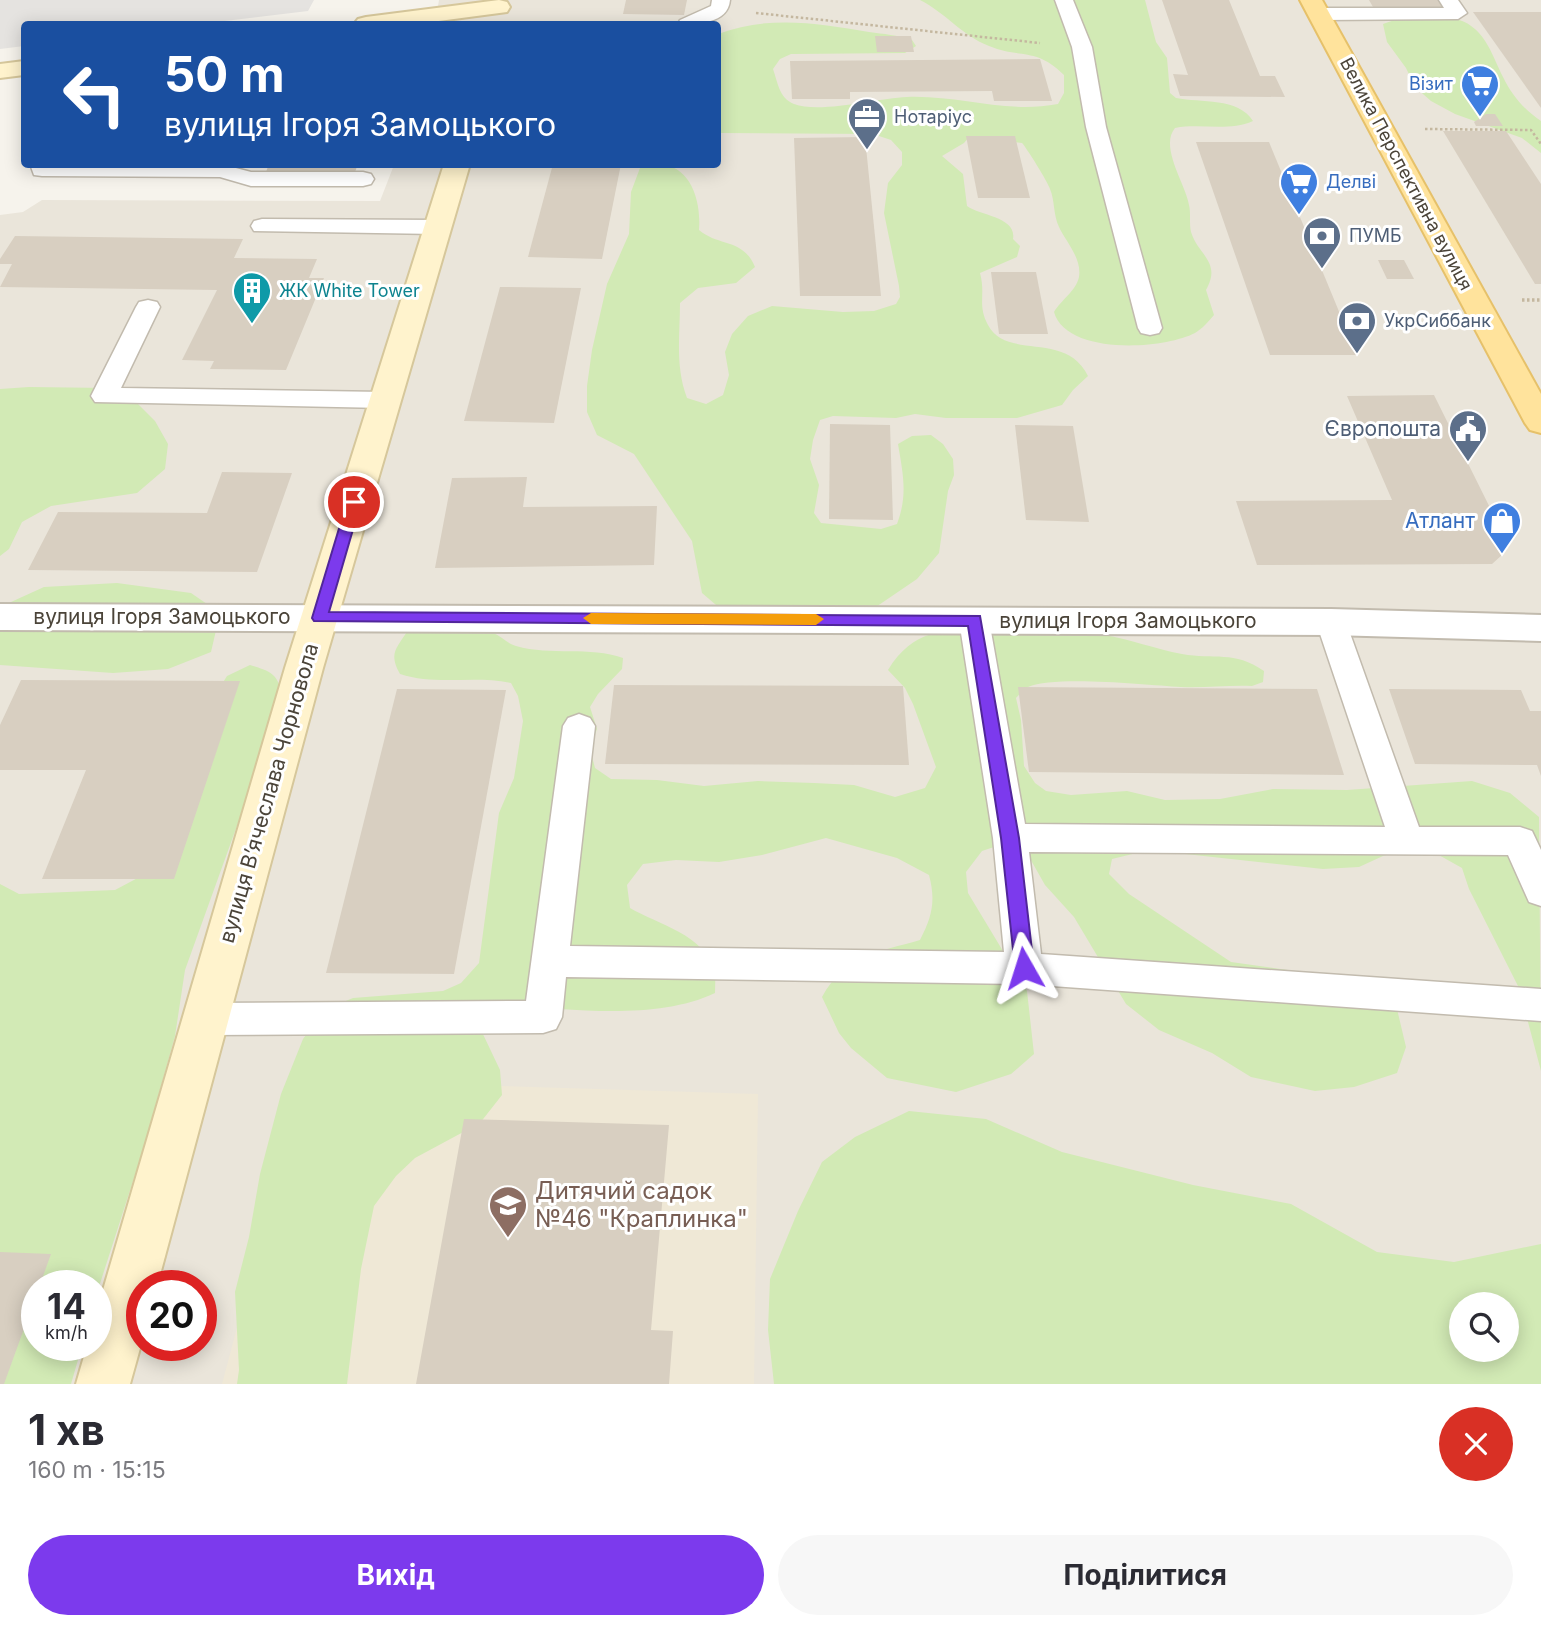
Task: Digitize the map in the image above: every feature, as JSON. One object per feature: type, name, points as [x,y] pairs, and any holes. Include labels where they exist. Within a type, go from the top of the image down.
[{"type":"main road","name":"Велика Перспективна вулиця","points":[[1315,7],[1538,412]]},
{"type":"street","points":[[397,21],[499,11]]},
{"type":"street","points":[[0,71],[21,68]]},
{"type":"street","name":"вулиця Вʼячеслава Чорновола","points":[[103,1384],[319,618],[456,168]]},
{"type":"street","name":"вулиця Ігоря Замоцького","points":[[0,617],[1331,622],[1541,628]]},
{"type":"lane","points":[[1064,0],[1082,47],[1096,127],[1150,328]]},
{"type":"lane","points":[[1315,7],[1458,13],[1448,0]]},
{"type":"lane","points":[[692,21],[721,5]]},
{"type":"lane","points":[[42,168],[221,168],[251,179],[363,179]]},
{"type":"lane","points":[[262,226],[437,228]]},
{"type":"lane","points":[[148,307],[104,396],[384,400]]},
{"type":"lane","points":[[974,620],[1010,838],[1024,968]]},
{"type":"lane","points":[[1331,622],[1406,840]]},
{"type":"lane","points":[[205,1019],[543,1017],[579,726]]},
{"type":"lane","points":[[1010,838],[1520,841],[1541,892]]},
{"type":"lane","points":[[550,961],[1024,968],[1541,1005]]},
{"type":"path","points":[[721,5],[1082,47]]},
{"type":"path","points":[[1420,129],[1531,130],[1541,144]]},
{"type":"path","points":[[1522,300],[1541,300]]},
{"type":"shaded area","points":[[0,0],[314,0],[308,11],[225,21],[21,21],[21,46],[0,49]]},
{"type":"shaded area","points":[[439,0],[1541,0],[1541,1384],[0,1384],[0,215],[23,212],[42,200],[380,201],[393,168],[721,168],[721,21],[436,21]]},
{"type":"shaded area","name":"Дитячий садок №46 \"Краплинка\"","points":[[303,1080],[758,1094],[754,1384],[222,1384]]},
{"type":"green space","points":[[920,0],[1145,0],[1156,42],[1167,58],[1170,93],[1176,98],[1229,104],[1246,113],[1253,121],[1224,127],[1175,128],[1171,136],[1172,155],[1189,205],[1191,232],[1210,265],[1210,280],[1206,290],[1214,315],[1195,333],[1180,339],[1139,345],[1095,342],[1076,336],[1062,326],[1054,312],[1075,287],[1079,270],[1076,257],[1057,222],[1048,185],[1022,143],[969,137],[942,156],[963,174],[967,206],[1004,222],[1020,246],[1017,257],[980,273],[982,306],[988,325],[997,336],[1009,342],[1066,354],[1078,362],[1088,376],[1062,405],[1017,418],[946,418],[915,414],[896,418],[833,416],[820,420],[810,459],[819,485],[814,513],[821,523],[881,529],[897,524],[903,494],[898,444],[912,436],[931,435],[943,444],[953,459],[954,475],[948,491],[939,553],[917,579],[870,611],[729,616],[702,593],[692,541],[634,454],[597,435],[587,412],[592,350],[607,284],[629,234],[631,192],[640,168],[672,168],[679,171],[693,189],[699,230],[744,251],[755,267],[736,283],[698,288],[680,303],[680,363],[687,398],[706,404],[723,395],[729,375],[725,352],[732,334],[748,316],[772,306],[843,312],[874,311],[896,304],[900,297],[899,286],[884,213],[888,183],[902,165],[902,152],[891,140],[873,134],[721,133],[721,33],[756,24],[793,22],[896,36],[912,40],[916,46],[905,53],[791,54],[780,59],[773,69],[782,94],[794,104],[805,107],[907,97],[1020,107],[1058,104],[1064,93],[1064,75],[1054,66],[1036,57],[989,46]]},
{"type":"green space","points":[[1403,17],[1452,18],[1472,26],[1490,49],[1514,95],[1541,121],[1541,153],[1522,138],[1455,114],[1431,101],[1415,87],[1406,68],[1387,42],[1383,24]]},
{"type":"green space","points":[[109,388],[138,404],[155,421],[168,444],[165,469],[137,493],[51,506],[22,522],[9,549],[0,556],[0,389]]},
{"type":"green space","points":[[117,583],[191,593],[220,613],[211,652],[168,669],[113,673],[0,665],[0,607],[44,587]]},
{"type":"green space","points":[[986,625],[1060,629],[1104,635],[1193,656],[1243,660],[1264,671],[1263,682],[1252,686],[1181,687],[1080,681],[1041,683],[1026,688],[1016,698],[1021,720],[1024,766],[1035,783],[1046,791],[1071,795],[1127,791],[1165,800],[1220,799],[1273,789],[1347,790],[1472,781],[1510,793],[1539,817],[1541,1071],[1519,988],[1469,889],[1462,868],[1437,854],[1404,850],[1359,867],[1323,869],[1149,850],[1112,859],[1109,874],[1129,894],[1231,962],[1352,979],[1397,1009],[1406,1047],[1397,1073],[1354,1087],[1315,1091],[1251,1077],[1212,1053],[1159,1030],[1126,1004],[1074,917],[1045,885],[1028,855],[1003,844],[982,851],[966,872],[968,893],[1027,991],[1034,1054],[1011,1074],[956,1092],[887,1078],[851,1048],[839,1033],[822,997],[841,972],[864,957],[920,940],[932,909],[929,875],[897,858],[826,838],[762,855],[719,862],[676,860],[643,864],[627,885],[630,908],[679,932],[701,948],[714,971],[715,993],[665,1008],[638,1010],[499,1005],[481,1030],[500,1070],[502,1095],[480,1123],[415,1158],[396,1176],[374,1206],[361,1269],[347,1384],[237,1384],[239,1370],[235,1292],[249,1237],[260,1174],[281,1094],[303,1039],[324,1010],[353,998],[443,991],[461,983],[479,963],[499,813],[514,778],[523,721],[518,696],[511,683],[414,678],[400,674],[394,656],[408,630],[473,628],[493,633],[513,645],[529,649],[597,652],[623,658],[622,669],[598,694],[590,707],[597,729],[590,749],[595,768],[611,779],[657,780],[704,786],[758,781],[854,785],[895,797],[925,788],[936,767],[913,704],[905,688],[888,670],[908,647],[919,639],[943,631]]},
{"type":"green space","points":[[250,665],[264,670],[276,679],[283,698],[185,970],[175,1036],[143,1150],[104,1270],[21,1270],[21,1361],[78,1361],[71,1384],[0,1384],[0,884],[19,894],[115,890],[147,873],[227,676]]},
{"type":"green space","points":[[909,1111],[986,1119],[1062,1152],[1193,1185],[1291,1204],[1377,1252],[1454,1262],[1541,1244],[1541,1384],[774,1384],[768,1330],[770,1279],[822,1162],[855,1137]]},
{"type":"building","points":[[626,0],[687,0],[684,15],[623,14]]},
{"type":"building","points":[[1162,0],[1229,0],[1260,76],[1275,76],[1285,97],[1180,96],[1173,74],[1188,75]]},
{"type":"building","points":[[1369,0],[1438,0],[1443,7],[1373,7]]},
{"type":"building","points":[[1473,12],[1541,12],[1541,108]]},
{"type":"building","points":[[875,36],[911,36],[914,52],[877,52]]},
{"type":"building","points":[[1040,59],[1052,101],[994,101],[992,91],[850,92],[850,99],[792,99],[790,61]]},
{"type":"building","points":[[1486,114],[1495,114],[1503,126],[1476,126],[1474,122]]},
{"type":"building","points":[[1443,131],[1506,131],[1541,184],[1541,284],[1535,284]]},
{"type":"building","points":[[966,136],[1015,136],[1030,198],[978,198]]},
{"type":"building","points":[[865,137],[881,296],[800,296],[794,138]]},
{"type":"building","points":[[1196,142],[1269,142],[1357,355],[1270,355]]},
{"type":"building","points":[[268,168],[356,168],[355,172],[266,172]]},
{"type":"building","points":[[552,168],[620,168],[602,259],[528,257]]},
{"type":"building","name":"ЖК White Tower","points":[[15,236],[243,239],[234,258],[317,259],[309,278],[324,278],[286,370],[210,369],[214,361],[182,360],[217,290],[0,287],[12,264],[0,264],[0,259]]},
{"type":"building","points":[[1378,260],[1404,260],[1414,279],[1387,279]]},
{"type":"building","points":[[991,272],[1036,272],[1048,334],[999,334]]},
{"type":"building","points":[[500,287],[581,288],[554,423],[464,421]]},
{"type":"building","points":[[1434,395],[1509,546],[1502,555],[1492,564],[1257,565],[1236,501],[1392,500],[1347,396]]},
{"type":"building","points":[[830,424],[890,425],[893,520],[829,519]]},
{"type":"building","points":[[1015,425],[1073,426],[1089,522],[1026,520]]},
{"type":"building","points":[[222,472],[292,473],[257,572],[28,570],[58,512],[207,513]]},
{"type":"building","points":[[527,477],[523,507],[657,506],[654,565],[435,568],[452,478]]},
{"type":"building","points":[[21,680],[240,681],[174,879],[42,879],[86,770],[0,770],[0,725]]},
{"type":"building","points":[[614,685],[903,686],[909,765],[605,764]]},
{"type":"building","points":[[1018,687],[1317,689],[1344,775],[1029,772]]},
{"type":"building","points":[[397,689],[506,690],[454,974],[326,973]]},
{"type":"building","points":[[1389,689],[1521,690],[1530,711],[1541,711],[1541,776],[1537,765],[1415,764]]},
{"type":"building","points":[[464,1119],[669,1125],[651,1330],[673,1331],[669,1384],[416,1384]]},
{"type":"building","points":[[0,1252],[51,1254],[45,1270],[21,1270],[21,1337],[4,1384],[0,1384]]},
{"type":"slow traffic","points":[[591,618],[816,619]]},
{"type":"place","name":"Візит","points":[[1480,118]]},
{"type":"place","name":"Нотаріус","points":[[867,151]]},
{"type":"place","name":"Делві","points":[[1299,216]]},
{"type":"place","name":"ПУМБ","points":[[1322,270]]},
{"type":"place","name":"ЖК White Tower","points":[[252,325]]},
{"type":"place","name":"УкрСиббанк","points":[[1357,355]]},
{"type":"place","name":"Європошта","points":[[1468,463]]},
{"type":"place","name":"Атлант","points":[[1502,555]]},
{"type":"place","name":"Дитячий садок №46 \"Краплинка\"","points":[[508,1239]]},
{"type":"route","points":[[354,502],[319,618],[974,620],[1010,838],[1024,968]]}]
